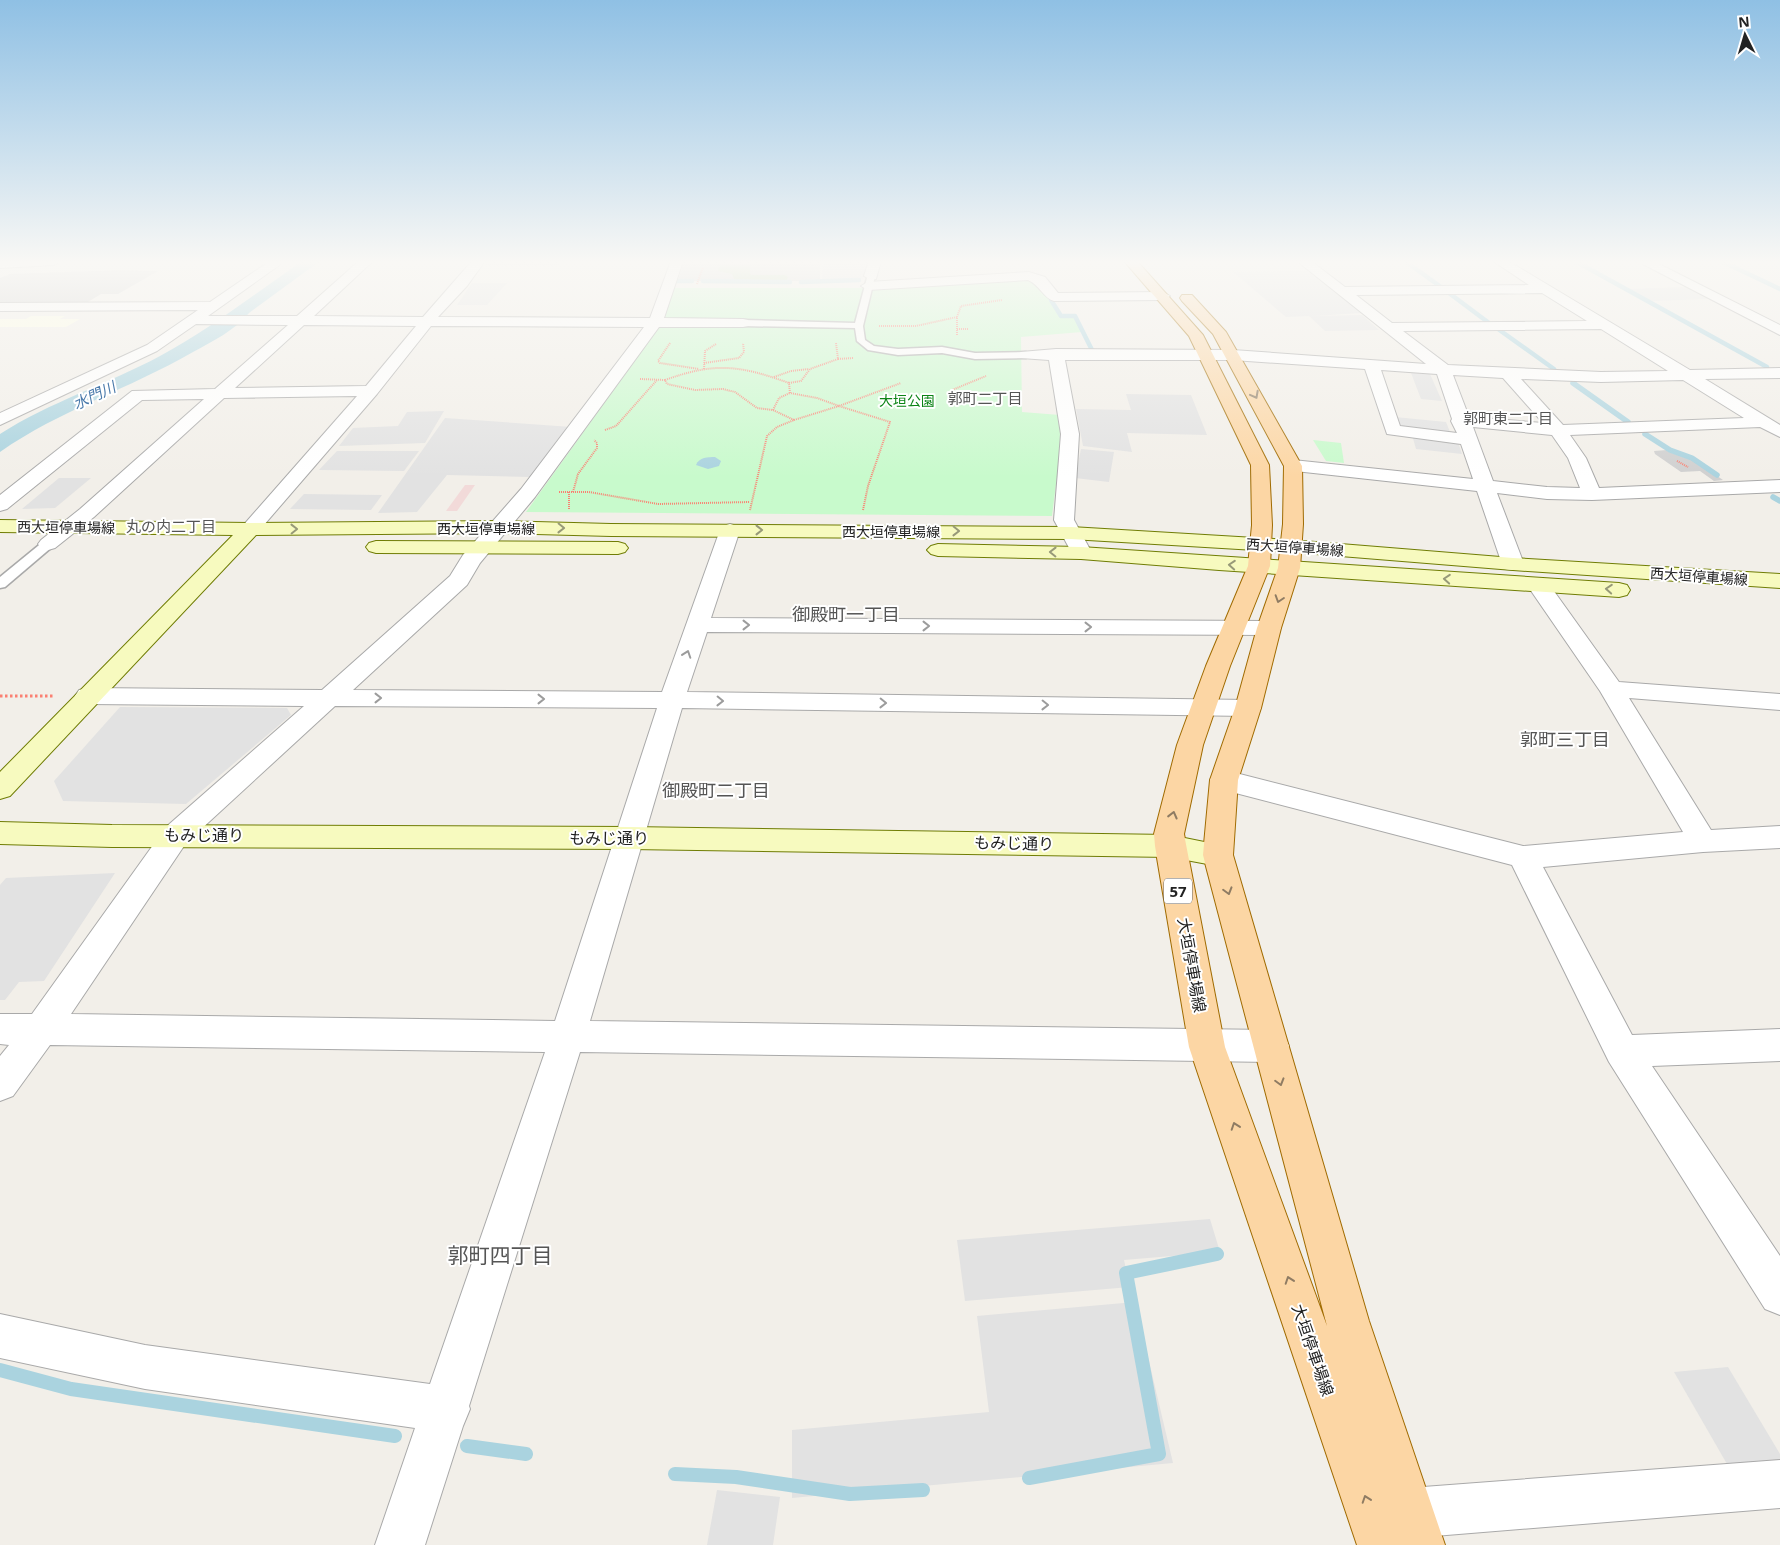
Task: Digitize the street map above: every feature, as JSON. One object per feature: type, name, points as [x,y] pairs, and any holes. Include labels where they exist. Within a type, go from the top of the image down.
[{"type":"main road","name":"大垣停車場線","points":[[1194,333],[1219,354],[1293,466],[1290,557],[1248,708],[1224,780],[1218,854],[1404,1534]]},
{"type":"main road","name":"大垣停車場線","points":[[1219,333],[1219,354],[1260,465],[1262,525],[1260,555],[1190,745],[1168,834],[1207,1047],[1404,1534]]},
{"type":"main road","name":"西大垣停車場線","points":[[0,526],[69,527],[483,548],[727,540],[1070,533],[1260,555],[1513,564],[1780,581]]},
{"type":"main road","name":"西大垣停車場線","points":[[0,544],[48,544],[501,527],[912,549],[1260,555]]},
{"type":"main road","points":[[0,788],[242,537]]},
{"type":"main road","name":"西大垣停車場線","points":[[1290,557],[1538,585],[1780,600]]},
{"type":"main road","name":"もみじ通り","points":[[0,833],[112,836],[176,834],[630,838],[1170,846],[1218,854]]},
{"type":"street","points":[[0,420],[152,348],[175,333]]},
{"type":"street","points":[[48,544],[286,333]]},
{"type":"street","points":[[242,537],[371,391],[417,333]]},
{"type":"street","points":[[0,1084],[41,1030],[176,834],[330,698],[459,580],[471,560],[501,527],[614,380],[647,333]]},
{"type":"street","points":[[1398,333],[1442,369],[1513,564]]},
{"type":"street","points":[[1621,333],[1780,432]]},
{"type":"street","points":[[1056,354],[1070,434],[1064,520],[1081,553]]},
{"type":"street","points":[[1026,355],[1219,354],[1508,374],[1601,377],[1780,373]]},
{"type":"street","points":[[1371,364],[1393,430],[1466,438]]},
{"type":"street","points":[[1508,374],[1558,430],[1577,458],[1592,494]]},
{"type":"street","points":[[0,505],[138,395],[371,391]]},
{"type":"street","points":[[1460,421],[1558,430],[1764,422]]},
{"type":"street","points":[[1293,466],[1485,488],[1547,493],[1592,494],[1780,486]]},
{"type":"street","points":[[400,1545],[567,1038],[672,700],[727,540]]},
{"type":"street","points":[[1538,585],[1611,689],[1703,840]]},
{"type":"street","points":[[697,625],[1269,628]]},
{"type":"street","points":[[1611,689],[1780,702]]},
{"type":"street","points":[[88,696],[672,700],[1248,708]]},
{"type":"street","points":[[1224,780],[1523,857],[1703,840],[1780,837]]},
{"type":"street","points":[[1523,857],[1622,1051],[1780,1294]]},
{"type":"street","points":[[0,1029],[1207,1047],[1271,1046]]},
{"type":"street","points":[[1622,1051],[1780,1045]]},
{"type":"street","points":[[0,1336],[145,1367],[446,1408]]},
{"type":"street","points":[[1404,1534],[1780,1484]]},
{"type":"lane","points":[[860,333],[861,341],[872,348],[898,352],[942,350],[991,356],[1026,355]]},
{"type":"lane","points":[[0,584],[48,544]]},
{"type":"path","points":[[774,378],[791,371],[810,369],[838,359],[836,343],[832,341]]},
{"type":"path","points":[[704,363],[739,358],[744,352],[743,342],[735,342]]},
{"type":"path","points":[[704,369],[705,351],[708,347],[720,343]]},
{"type":"path","points":[[669,344],[658,361],[660,363],[700,369],[736,369],[759,372],[789,383],[801,381],[810,369]]},
{"type":"path","points":[[952,390],[991,374],[991,356]]},
{"type":"path","points":[[614,380],[665,380],[700,369]]},
{"type":"path","points":[[596,432],[616,426],[658,379]]},
{"type":"path","points":[[665,380],[667,384],[680,388],[735,392],[757,408],[772,410],[794,420]]},
{"type":"path","points":[[789,383],[790,393]]},
{"type":"path","points":[[750,510],[750,502],[767,436],[777,427],[901,383]]},
{"type":"path","points":[[772,410],[779,398],[790,393],[817,398],[890,422],[868,486],[862,518]]},
{"type":"path","points":[[569,517],[571,492],[582,490],[620,499],[672,505],[750,502]]},
{"type":"path","points":[[0,696],[88,696]]},
{"type":"shaded area","points":[[1411,373],[1430,374],[1442,401],[1421,399]]},
{"type":"shaded area","points":[[1126,394],[1191,395],[1207,435],[1127,433],[1132,452],[1083,446],[1076,409],[1131,410]]},
{"type":"shaded area","points":[[444,411],[425,443],[339,446],[353,428],[398,426],[407,412]]},
{"type":"shaded area","points":[[1395,417],[1446,422],[1450,432],[1398,427]]},
{"type":"shaded area","points":[[445,418],[572,427],[530,477],[447,475],[417,512],[378,513]]},
{"type":"shaded area","points":[[1412,435],[1457,439],[1462,454],[1416,449]]},
{"type":"shaded area","points":[[1081,449],[1114,452],[1109,482],[1075,478]]},
{"type":"shaded area","points":[[1667,450],[1691,458],[1723,480],[1714,481],[1700,471],[1681,472],[1655,454],[1654,451]]},
{"type":"shaded area","points":[[337,451],[419,451],[404,471],[319,470]]},
{"type":"shaded area","points":[[59,478],[91,478],[55,508],[22,509]]},
{"type":"shaded area","points":[[465,485],[475,485],[457,511],[446,511]]},
{"type":"shaded area","points":[[304,494],[382,495],[371,510],[290,509]]},
{"type":"shaded area","points":[[120,707],[287,708],[291,715],[186,804],[63,801],[54,781]]},
{"type":"shaded area","points":[[115,873],[44,981],[19,982],[5,1000],[0,1000],[0,885],[6,878]]},
{"type":"shaded area","points":[[1210,1219],[1220,1252],[1124,1260],[1130,1287],[965,1301],[957,1240]]},
{"type":"shaded area","points":[[1135,1302],[1173,1463],[792,1498],[792,1430],[989,1412],[977,1316]]},
{"type":"shaded area","points":[[1728,1367],[1780,1454],[1780,1460],[1727,1464],[1674,1372]]},
{"type":"shaded area","points":[[717,1490],[780,1497],[773,1545],[707,1545]]},
{"type":"green space","name":"大垣公園","points":[[655,333],[1069,333],[1021,337],[1022,412],[1060,415],[1062,436],[1052,516],[526,512]]},
{"type":"green space","points":[[1313,440],[1341,443],[1344,463],[1326,461]]},
{"type":"water","name":"水門川","points":[[226,333],[169,365],[46,424],[0,452],[0,434],[39,412],[160,356],[197,334]]},
{"type":"water","points":[[715,457],[721,461],[719,466],[708,469],[696,465],[701,459]]},
{"type":"waterway","points":[[1084,333],[1092,350]]},
{"type":"waterway","points":[[1504,333],[1554,369]]},
{"type":"waterway","points":[[1706,333],[1767,367]]},
{"type":"waterway","points":[[1573,383],[1628,422]]},
{"type":"waterway","points":[[1645,434],[1670,450],[1692,458],[1717,475]]},
{"type":"waterway","points":[[1773,497],[1780,501]]},
{"type":"waterway","points":[[1029,1478],[1159,1454],[1126,1273],[1217,1254]]},
{"type":"waterway","points":[[0,1370],[71,1389],[395,1436]]},
{"type":"waterway","points":[[467,1446],[526,1454]]},
{"type":"waterway","points":[[675,1474],[736,1477],[850,1494],[923,1490]]},
{"type":"district","name":"郭町二丁目","points":[[985,398]]},
{"type":"district","name":"郭町東二丁目","points":[[1508,418]]},
{"type":"district","name":"丸の内二丁目","points":[[171,526]]},
{"type":"district","name":"御殿町一丁目","points":[[846,614]]},
{"type":"district","name":"郭町三丁目","points":[[1565,739]]},
{"type":"district","name":"御殿町二丁目","points":[[716,790]]},
{"type":"district","name":"郭町四丁目","points":[[500,1255]]}]
